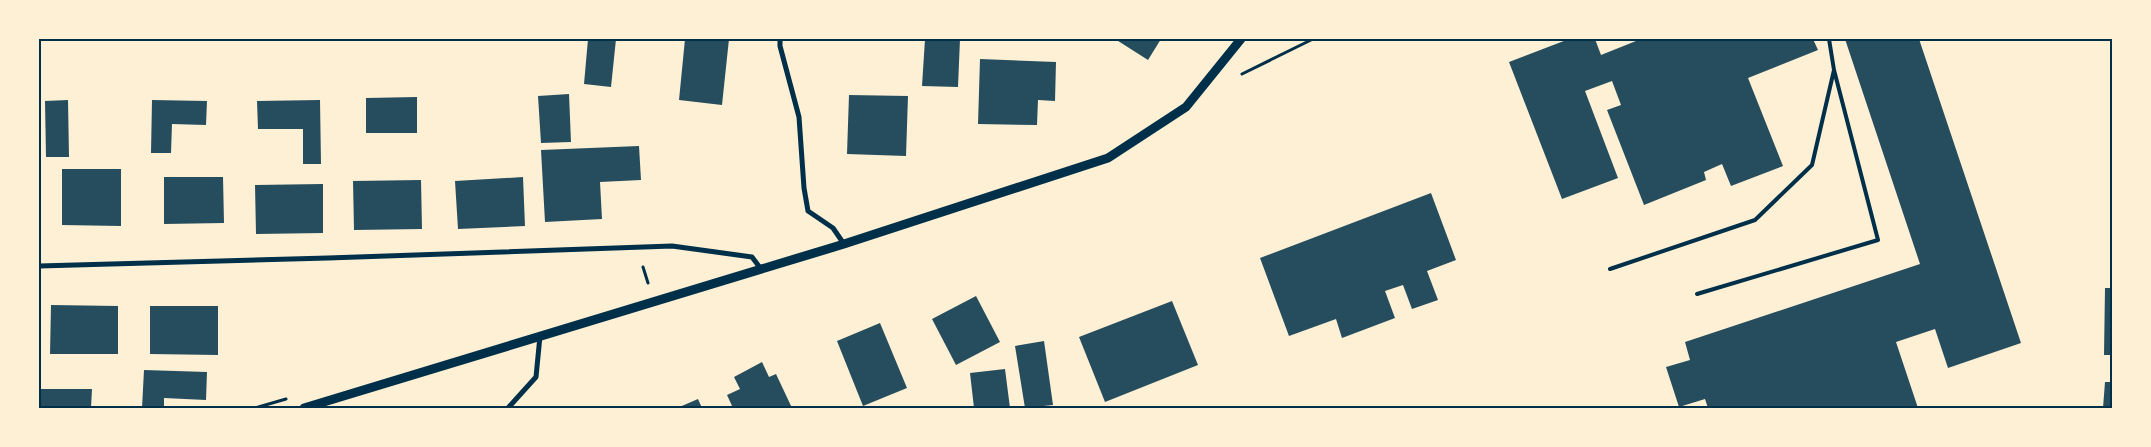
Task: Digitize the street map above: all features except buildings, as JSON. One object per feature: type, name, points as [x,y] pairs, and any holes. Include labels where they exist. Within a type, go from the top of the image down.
[{"type":"street","points":[[780,39],[780,46],[799,117],[804,188],[808,211],[833,228],[844,244]]},
{"type":"street","points":[[304,408],[844,244],[1108,158],[1186,107],[1241,39]]},
{"type":"street","points":[[39,266],[672,246],[752,257],[761,269]]},
{"type":"street","points":[[508,408],[536,377],[540,336]]},
{"type":"lane","points":[[1697,294],[1878,240],[1834,70],[1829,39]]},
{"type":"lane","points":[[1610,269],[1755,220],[1812,165],[1834,70]]},
{"type":"path","points":[[1241,74],[1313,39]]}]
